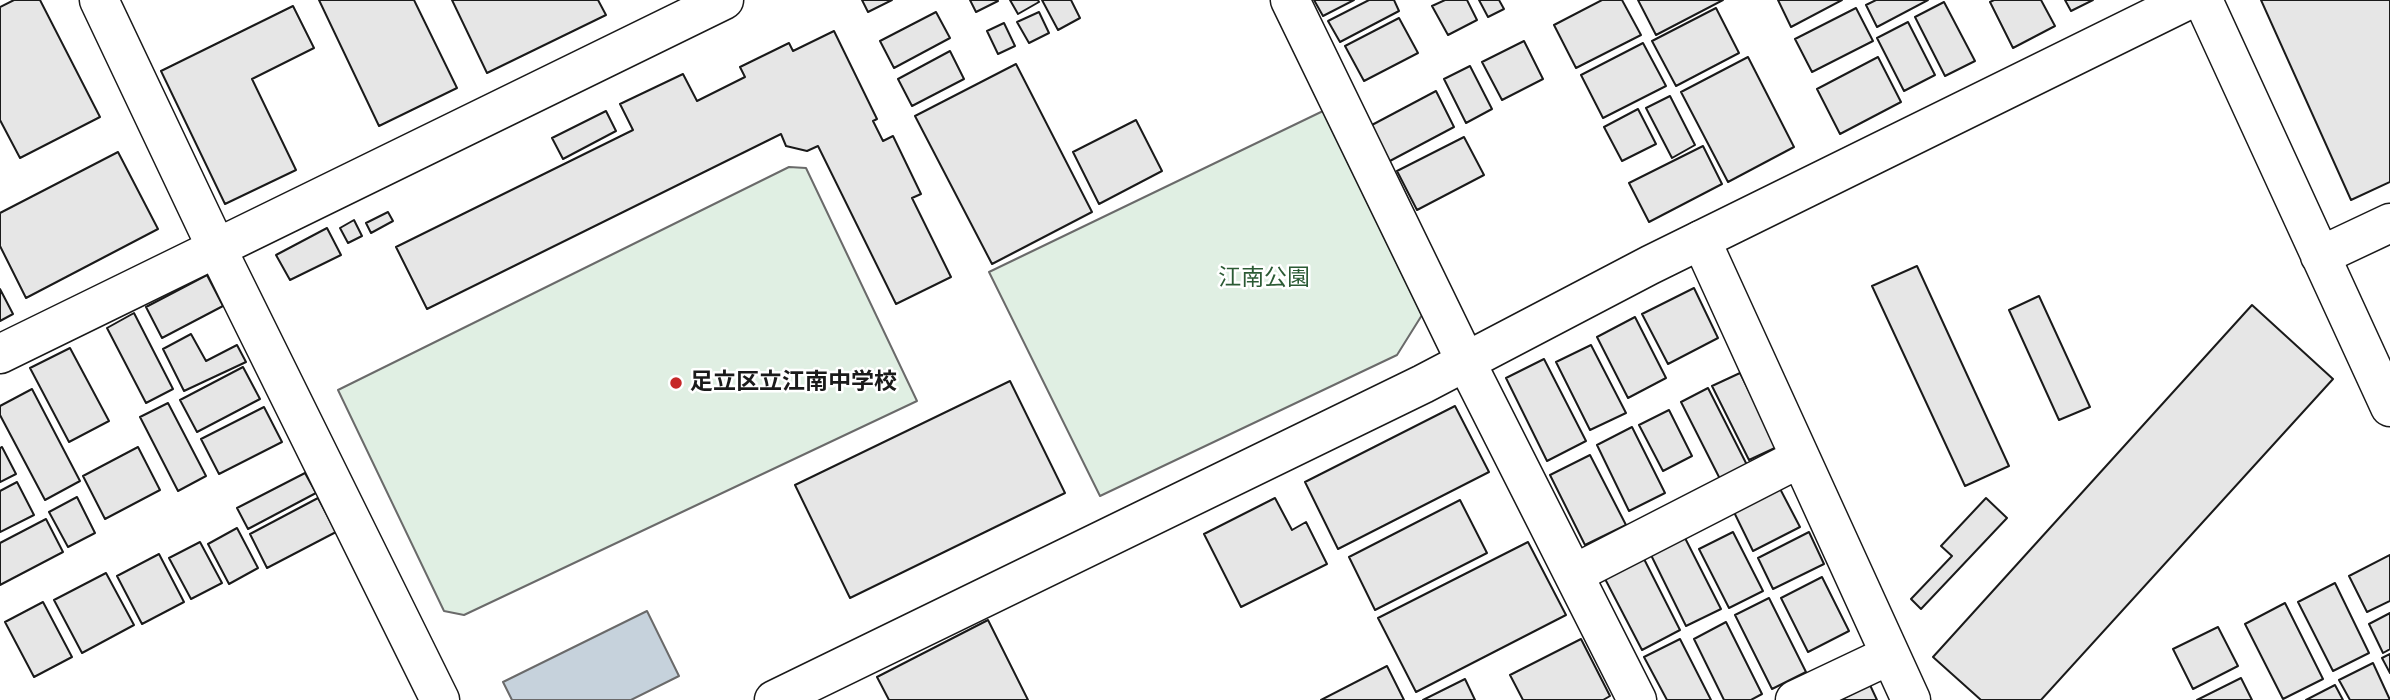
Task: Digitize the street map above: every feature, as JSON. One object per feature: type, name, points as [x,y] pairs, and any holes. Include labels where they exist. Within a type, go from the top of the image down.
[{"type":"street","points":[[99,0],[217,249],[440,700]]},
{"type":"street","points":[[0,354],[724,0]]},
{"type":"street","points":[[1290,0],[1466,362],[1637,700]]},
{"type":"street","points":[[774,700],[1466,362],[1701,240],[2188,0]]},
{"type":"street","points":[[2203,0],[2390,407]]},
{"type":"street","points":[[2320,256],[2390,223]]},
{"type":"street","points":[[1701,240],[1911,700]]},
{"type":"street","points":[[1574,574],[1800,458]]},
{"type":"street","points":[[1795,700],[1890,655]]},
{"type":"green space","name":"江南公園","points":[[1323,111],[1422,315],[1397,355],[1100,496],[989,272]]},
{"type":"green space","points":[[789,167],[806,168],[917,401],[464,615],[444,611],[338,390]]},
{"type":"shaded area","points":[[647,611],[679,676],[631,700],[512,700],[503,682]]},
{"type":"building","points":[[14,0],[40,0],[100,117],[20,158],[0,120],[0,7]]},
{"type":"building","points":[[319,0],[414,0],[457,88],[379,126]]},
{"type":"building","points":[[452,0],[598,0],[606,15],[487,73]]},
{"type":"building","points":[[862,0],[892,0],[868,12]]},
{"type":"building","points":[[970,0],[997,0],[998,1],[976,12]]},
{"type":"building","points":[[1010,0],[1038,0],[1039,2],[1018,14]]},
{"type":"building","points":[[1042,0],[1071,0],[1080,18],[1058,30]]},
{"type":"building","points":[[1314,0],[1354,0],[1323,16]]},
{"type":"building","points":[[1369,0],[1394,0],[1399,11],[1340,42],[1328,21]]},
{"type":"building","points":[[1445,0],[1467,0],[1477,20],[1448,35],[1432,6]]},
{"type":"building","points":[[1479,0],[1499,0],[1504,9],[1488,17]]},
{"type":"building","points":[[1602,0],[1622,0],[1641,35],[1576,68],[1554,25]]},
{"type":"building","points":[[1638,0],[1723,0],[1656,35]]},
{"type":"building","points":[[1778,0],[1842,0],[1791,27]]},
{"type":"building","points":[[1876,0],[1928,0],[1877,27],[1866,5]]},
{"type":"building","points":[[2041,0],[2055,26],[2013,48],[1990,2]]},
{"type":"building","points":[[2065,0],[2093,0],[2071,11]]},
{"type":"building","points":[[2261,0],[2390,0],[2390,182],[2351,200]]},
{"type":"building","points":[[1944,2],[1975,61],[1945,76],[1915,17]]},
{"type":"building","points":[[293,6],[314,48],[252,79],[296,170],[225,204],[161,71]]},
{"type":"building","points":[[1716,8],[1739,53],[1676,86],[1652,41]]},
{"type":"building","points":[[1856,8],[1873,41],[1812,72],[1795,39]]},
{"type":"building","points":[[936,12],[950,38],[894,68],[880,41]]},
{"type":"building","points":[[1039,12],[1049,33],[1029,43],[1017,22]]},
{"type":"building","points":[[1399,18],[1418,53],[1364,81],[1345,46]]},
{"type":"building","points":[[1908,22],[1935,75],[1904,91],[1877,38]]},
{"type":"building","points":[[1004,23],[1015,46],[998,54],[987,31]]},
{"type":"building","points":[[834,31],[877,119],[873,121],[883,141],[893,136],[921,194],[912,198],[951,277],[896,304],[818,146],[807,151],[786,146],[781,134],[427,309],[396,247],[633,130],[620,104],[683,74],[697,101],[745,77],[740,67],[789,43],[793,51]]},
{"type":"building","points":[[1524,41],[1543,79],[1502,100],[1482,62]]},
{"type":"building","points":[[1643,43],[1666,86],[1603,118],[1581,75]]},
{"type":"building","points":[[950,51],[964,79],[912,106],[898,79]]},
{"type":"building","points":[[1748,57],[1794,147],[1728,182],[1681,92]]},
{"type":"building","points":[[1878,57],[1901,102],[1840,134],[1817,89]]},
{"type":"building","points":[[1016,64],[1092,212],[992,264],[915,116]]},
{"type":"building","points":[[1470,66],[1492,109],[1466,123],[1444,79]]},
{"type":"building","points":[[1436,91],[1454,127],[1388,162],[1370,126]]},
{"type":"building","points":[[1670,96],[1695,145],[1672,158],[1646,108]]},
{"type":"building","points":[[1638,109],[1656,144],[1622,161],[1604,127]]},
{"type":"building","points":[[606,111],[616,131],[563,159],[552,138]]},
{"type":"building","points":[[1136,120],[1162,171],[1099,204],[1073,152]]},
{"type":"building","points":[[1464,137],[1484,175],[1417,210],[1397,171]]},
{"type":"building","points":[[1703,146],[1722,184],[1649,222],[1629,183]]},
{"type":"building","points":[[118,152],[158,229],[26,298],[0,246],[0,213]]},
{"type":"building","points":[[388,212],[393,221],[371,233],[366,223]]},
{"type":"building","points":[[354,220],[362,236],[348,243],[340,228]]},
{"type":"building","points":[[327,228],[341,255],[290,280],[276,255]]},
{"type":"building","points":[[1917,266],[2009,466],[1965,486],[1872,286]]},
{"type":"building","points":[[207,275],[223,306],[162,338],[146,307]]},
{"type":"building","points":[[1694,288],[1718,338],[1668,364],[1642,314]]},
{"type":"building","points":[[0,289],[13,314],[0,321]]},
{"type":"building","points":[[2039,296],[2090,407],[2059,420],[2009,310]]},
{"type":"building","points":[[2252,305],[2333,379],[2041,700],[1981,700],[1933,657]]},
{"type":"building","points":[[134,313],[173,389],[146,403],[107,328]]},
{"type":"building","points":[[1635,317],[1666,378],[1628,398],[1597,337]]},
{"type":"building","points":[[191,334],[206,361],[237,345],[246,362],[184,391],[163,349]]},
{"type":"building","points":[[1591,345],[1626,413],[1590,430],[1556,362]]},
{"type":"building","points":[[70,348],[109,421],[69,442],[30,368]]},
{"type":"building","points":[[1544,359],[1586,441],[1547,461],[1506,378]]},
{"type":"building","points":[[243,367],[260,399],[197,432],[180,400]]},
{"type":"building","points":[[1740,373],[1777,447],[1749,460],[1712,386]]},
{"type":"building","points":[[1010,381],[1065,493],[850,598],[795,485]]},
{"type":"building","points":[[1708,388],[1747,465],[1720,479],[1681,402]]},
{"type":"building","points":[[32,389],[80,481],[45,500],[0,415],[0,406]]},
{"type":"building","points":[[168,403],[206,476],[178,491],[140,417]]},
{"type":"building","points":[[1455,406],[1489,472],[1338,549],[1305,482]]},
{"type":"building","points":[[264,407],[282,442],[219,474],[201,439]]},
{"type":"building","points":[[1669,410],[1692,456],[1663,471],[1639,425]]},
{"type":"building","points":[[1632,427],[1665,493],[1629,511],[1597,445]]},
{"type":"building","points":[[2,447],[16,474],[0,482],[0,448]]},
{"type":"building","points":[[138,447],[160,490],[105,519],[83,476]]},
{"type":"building","points":[[1590,455],[1626,525],[1585,545],[1550,475]]},
{"type":"building","points":[[305,473],[316,493],[248,529],[237,508]]},
{"type":"building","points":[[17,482],[34,515],[0,532],[0,491]]},
{"type":"building","points":[[1777,483],[1800,527],[1753,551],[1731,506]]},
{"type":"building","points":[[77,497],[95,533],[68,547],[49,512]]},
{"type":"building","points":[[318,498],[336,532],[267,568],[250,534]]},
{"type":"building","points":[[1275,498],[1292,530],[1306,522],[1327,564],[1241,607],[1204,534]]},
{"type":"building","points":[[1986,498],[2007,518],[1921,609],[1911,599],[1952,556],[1941,546]]},
{"type":"building","points":[[1460,500],[1487,553],[1375,610],[1349,557]]},
{"type":"building","points":[[46,519],[63,552],[0,585],[0,543]]},
{"type":"building","points":[[237,528],[258,568],[229,584],[208,544]]},
{"type":"building","points":[[1733,532],[1763,591],[1729,608],[1699,549]]},
{"type":"building","points":[[1809,532],[1824,564],[1773,589],[1758,558]]},
{"type":"building","points":[[1684,536],[1721,609],[1686,626],[1650,553]]},
{"type":"building","points":[[200,542],[222,583],[191,599],[169,558]]},
{"type":"building","points":[[1528,542],[1566,615],[1416,692],[1378,618]]},
{"type":"building","points":[[159,554],[184,602],[142,624],[117,576]]},
{"type":"building","points":[[1642,555],[1680,630],[1642,650],[1603,575]]},
{"type":"building","points":[[2390,555],[2390,601],[2367,612],[2349,576]]},
{"type":"building","points":[[106,573],[134,625],[82,653],[54,600]]},
{"type":"building","points":[[1822,577],[1849,631],[1808,652],[1781,598]]},
{"type":"building","points":[[2335,583],[2369,653],[2333,671],[2298,602]]},
{"type":"building","points":[[1769,598],[1806,672],[1772,689],[1735,615]]},
{"type":"building","points":[[43,602],[72,657],[34,677],[5,622]]},
{"type":"building","points":[[2285,603],[2323,679],[2283,699],[2245,624]]},
{"type":"building","points":[[2390,613],[2390,649],[2383,653],[2369,624]]},
{"type":"building","points":[[988,620],[1028,700],[889,700],[877,677]]},
{"type":"building","points":[[1726,622],[1762,694],[1751,700],[1724,700],[1694,639]]},
{"type":"building","points":[[2218,627],[2238,666],[2193,689],[2173,649]]},
{"type":"building","points":[[1581,639],[1610,696],[1603,700],[1523,700],[1510,675]]},
{"type":"building","points":[[1680,639],[1711,700],[1667,700],[1644,657]]},
{"type":"building","points":[[2390,654],[2390,673],[2382,658]]},
{"type":"building","points":[[2373,663],[2390,700],[2350,700],[2339,680]]},
{"type":"building","points":[[1387,666],[1404,700],[1321,700]]},
{"type":"building","points":[[2241,678],[2252,700],[2197,700]]},
{"type":"building","points":[[1465,679],[1475,700],[1423,700]]},
{"type":"building","points":[[1870,685],[1877,700],[1840,700]]},
{"type":"building","points":[[2335,685],[2343,700],[2306,700]]},
{"type":"place","name":"足立区立江南中学校","points":[[676,383]]}]
